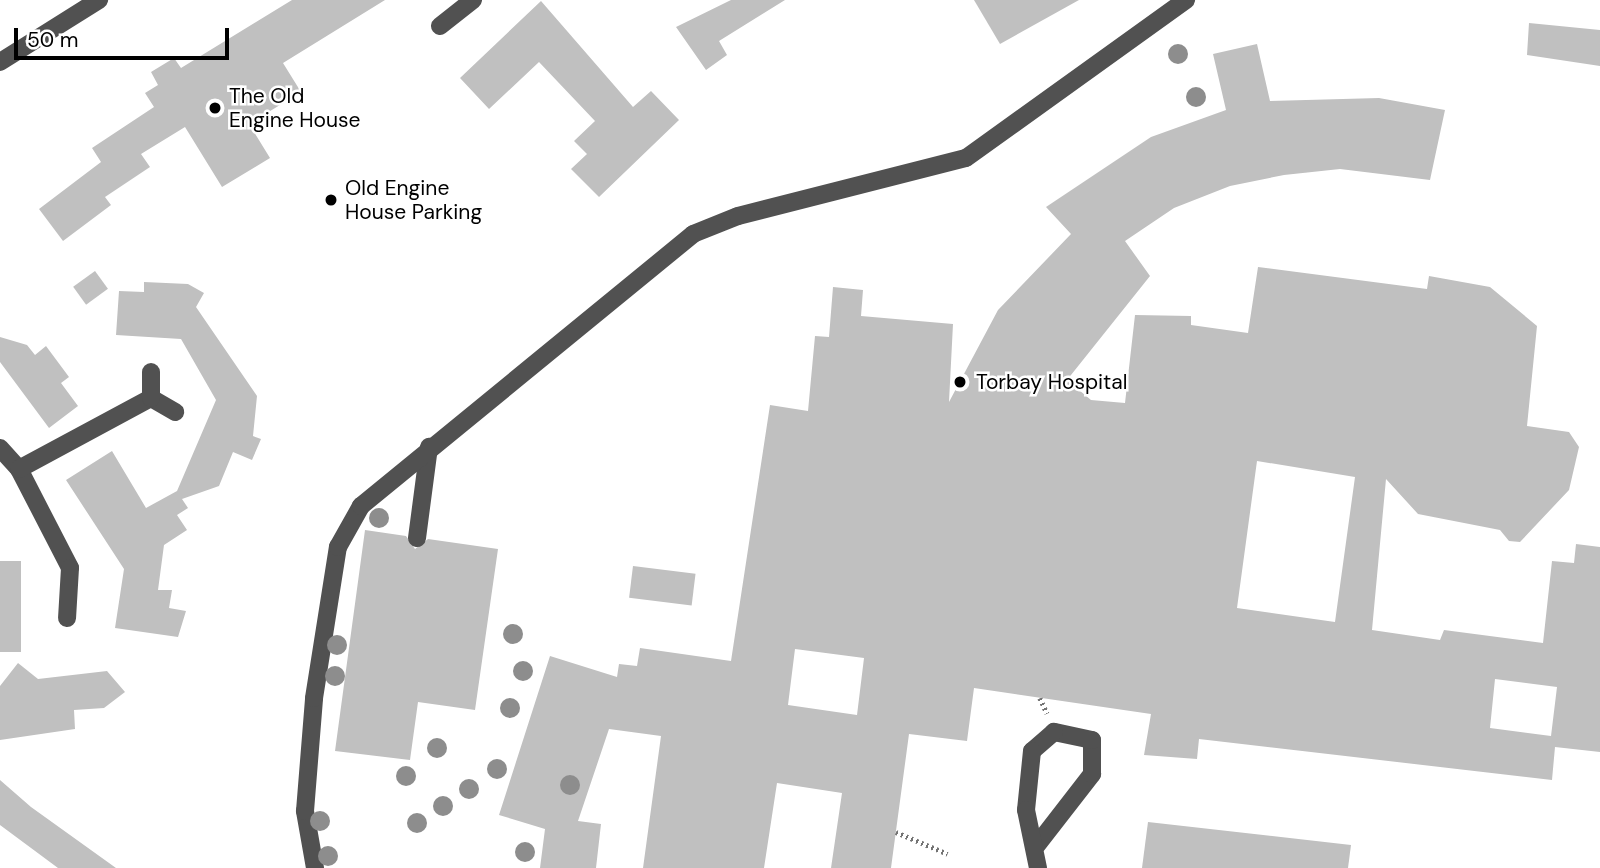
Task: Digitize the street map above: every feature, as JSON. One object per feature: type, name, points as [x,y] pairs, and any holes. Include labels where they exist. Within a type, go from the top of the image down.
[{"type":"street","points":[[0,62],[99,0]]},
{"type":"street","points":[[440,26],[473,0]]},
{"type":"street","points":[[315,868],[305,811],[307,762],[338,547],[361,506],[429,447],[693,234],[738,216],[966,158],[1186,0]]},
{"type":"street","points":[[151,372],[151,398]]},
{"type":"street","points":[[151,398],[175,412]]},
{"type":"street","points":[[19,469],[151,398]]},
{"type":"street","points":[[417,538],[429,447]]},
{"type":"street","points":[[0,448],[19,469],[70,568],[67,618]]},
{"type":"street","points":[[1037,845],[1092,774],[1091,740],[1054,732],[1032,751],[1026,810],[1037,845],[1038,868]]},
{"type":"path","points":[[896,832],[948,854]]},
{"type":"building","name":"The Old Engine House","points":[[292,0],[385,0],[283,63],[301,92],[249,124],[270,158],[222,187],[185,127],[141,154],[150,167],[105,197],[111,205],[63,241],[39,209],[101,162],[92,148],[154,107],[145,93],[158,85],[151,72],[174,58],[181,68]]},
{"type":"building","points":[[731,0],[785,0],[719,41],[727,55],[706,70],[676,27]]},
{"type":"building","points":[[974,0],[1079,0],[1000,44]]},
{"type":"building","points":[[541,1],[633,107],[651,91],[679,120],[599,197],[571,169],[587,154],[574,141],[595,121],[539,62],[489,109],[460,78]]},
{"type":"building","points":[[1529,23],[1600,30],[1600,66],[1527,55]]},
{"type":"building","points":[[1257,44],[1270,101],[1379,98],[1445,110],[1430,180],[1340,169],[1284,175],[1230,186],[1174,208],[1125,241],[1150,276],[1067,380],[1091,400],[1125,403],[1135,315],[1191,316],[1191,325],[1248,333],[1258,267],[1427,289],[1429,276],[1490,287],[1537,326],[1527,426],[1569,432],[1579,447],[1569,490],[1520,542],[1509,541],[1500,530],[1418,514],[1386,479],[1372,630],[1440,640],[1444,630],[1543,643],[1552,561],[1574,563],[1576,544],[1600,547],[1600,752],[1555,747],[1552,780],[1199,739],[1197,759],[1144,755],[1151,714],[974,688],[967,741],[909,734],[891,868],[831,868],[842,793],[777,783],[764,868],[643,868],[661,736],[609,729],[578,821],[601,824],[596,868],[540,868],[545,829],[499,815],[550,656],[617,677],[619,664],[637,666],[640,648],[731,661],[770,405],[808,411],[815,336],[829,337],[833,287],[863,290],[861,316],[953,324],[949,402],[998,310],[1071,234],[1046,207],[1151,137],[1226,110],[1213,54]],"holes":[[[1257,461],[1355,477],[1335,622],[1237,608]],[[795,649],[864,658],[857,715],[788,705]],[[1495,679],[1557,687],[1551,736],[1490,728]]]},
{"type":"building","points":[[95,271],[108,289],[86,305],[73,287]]},
{"type":"building","points":[[144,282],[188,284],[204,293],[196,307],[257,396],[253,436],[261,439],[252,460],[233,452],[219,486],[182,499],[188,508],[177,515],[187,530],[164,545],[158,590],[172,590],[169,608],[186,611],[178,637],[115,628],[124,569],[66,480],[112,451],[146,508],[177,491],[216,400],[181,339],[116,335],[119,291],[144,292]]},
{"type":"building","points":[[0,337],[27,345],[35,355],[46,346],[69,377],[61,383],[78,406],[49,428],[0,362]]},
{"type":"building","points":[[365,530],[406,536],[415,549],[428,539],[498,549],[475,710],[418,702],[410,760],[335,751]]},
{"type":"building","points":[[0,561],[21,561],[21,652],[0,652]]},
{"type":"building","points":[[633,566],[696,574],[692,605],[629,598]]},
{"type":"building","points":[[18,663],[38,679],[107,671],[125,692],[104,708],[74,710],[75,729],[0,740],[0,686]]},
{"type":"building","points":[[0,780],[31,807],[116,868],[58,868],[0,825]]},
{"type":"building","points":[[1148,822],[1351,845],[1348,868],[1142,868]]},
{"type":"place","name":"The Old Engine House","points":[[215,108]]},
{"type":"place","name":"Old Engine House Parking","points":[[331,200]]},
{"type":"place","name":"Torbay Hospital","points":[[960,382]]}]
